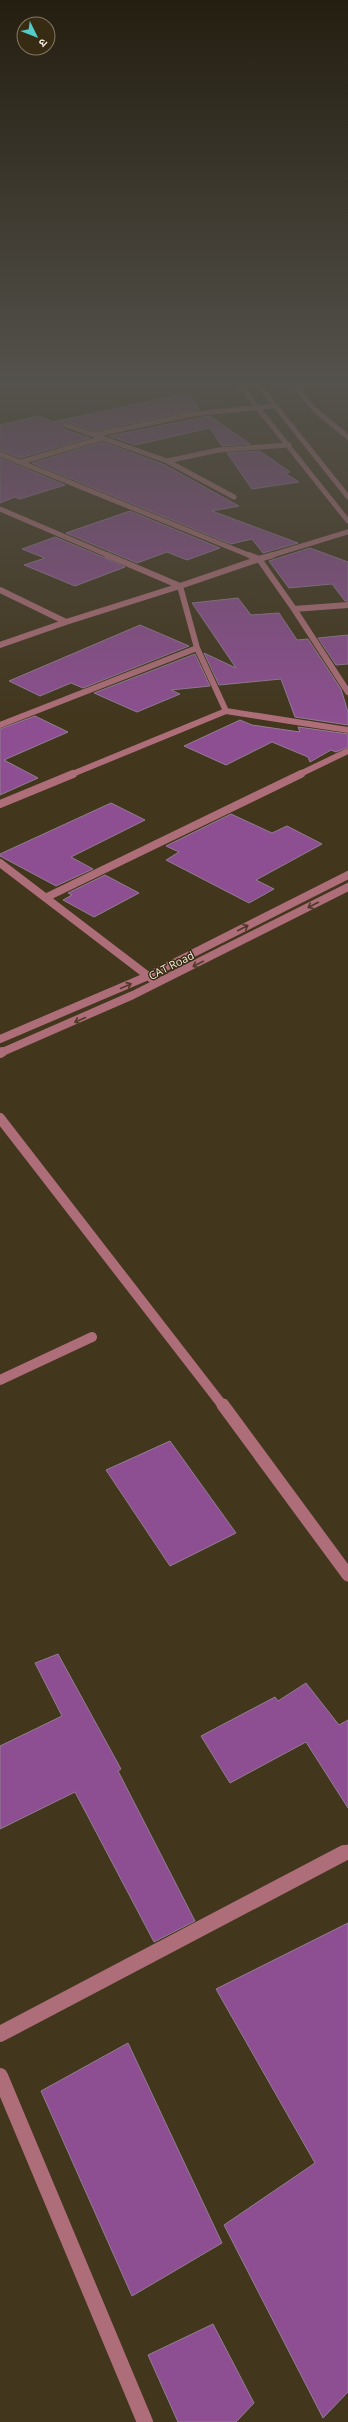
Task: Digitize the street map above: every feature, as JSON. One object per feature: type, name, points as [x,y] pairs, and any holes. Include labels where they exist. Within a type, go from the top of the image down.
[{"type":"street","points":[[104,496],[259,560],[294,609],[348,692]]},
{"type":"street","points":[[329,496],[348,521]]},
{"type":"street","points":[[0,509],[180,586]]},
{"type":"street","points":[[0,645],[66,622],[348,532]]},
{"type":"street","points":[[180,586],[197,648],[226,711]]},
{"type":"street","points":[[0,590],[66,622]]},
{"type":"street","points":[[294,609],[348,605]]},
{"type":"street","points":[[0,725],[197,648]]},
{"type":"street","points":[[0,804],[226,711],[348,730]]},
{"type":"street","points":[[47,897],[348,751]]},
{"type":"street","points":[[0,863],[47,897],[158,984]]},
{"type":"street","name":"CAT Road","points":[[0,1039],[148,976],[348,875]]},
{"type":"street","name":"CAT Road","points":[[0,1053],[66,1026],[158,984],[348,887]]},
{"type":"street","points":[[0,1118],[224,1407],[348,1575]]},
{"type":"street","points":[[0,1380],[92,1337]]},
{"type":"street","points":[[0,2034],[348,1851]]},
{"type":"street","points":[[0,2076],[145,2422]]},
{"type":"building","points":[[0,496],[30,496],[20,499],[15,497],[0,503]]},
{"type":"building","points":[[113,496],[221,496],[239,506],[212,511],[298,543],[263,553],[252,539],[231,544]]},
{"type":"building","points":[[130,511],[220,548],[187,560],[167,552],[137,563],[66,533]]},
{"type":"building","points":[[55,537],[125,567],[75,586],[24,565],[45,558],[22,549]]},
{"type":"building","points":[[310,548],[348,562],[348,601],[345,601],[332,584],[289,588],[269,561]]},
{"type":"building","points":[[238,598],[251,615],[279,613],[297,640],[308,639],[341,689],[348,712],[348,725],[295,717],[281,679],[219,685],[204,653],[236,668],[192,603]]},
{"type":"building","points":[[140,625],[189,646],[83,688],[71,683],[40,696],[9,681]]},
{"type":"building","points":[[348,635],[348,664],[336,665],[318,638]]},
{"type":"building","points":[[195,654],[210,686],[171,690],[180,694],[137,712],[94,693]]},
{"type":"building","points":[[35,716],[68,732],[4,760],[38,778],[0,795],[0,729]]},
{"type":"building","points":[[240,720],[252,725],[300,732],[298,727],[348,734],[348,747],[336,752],[331,750],[310,762],[308,757],[272,742],[226,765],[184,746]]},
{"type":"building","points":[[111,803],[145,820],[71,857],[93,869],[56,886],[0,856],[0,854]]},
{"type":"building","points":[[231,814],[272,833],[287,826],[322,844],[256,880],[274,889],[249,903],[166,860],[179,852],[166,846]]},
{"type":"building","points":[[105,875],[139,893],[94,917],[63,900],[72,895],[68,893]]},
{"type":"building","points":[[170,1441],[236,1533],[170,1566],[106,1470]]},
{"type":"building","points":[[58,1654],[121,1769],[118,1771],[195,1921],[154,1942],[75,1792],[0,1829],[0,1746],[62,1716],[35,1663]]},
{"type":"building","points":[[306,1683],[339,1725],[348,1720],[348,1808],[306,1742],[230,1783],[201,1736],[275,1697],[278,1701]]},
{"type":"building","points":[[348,1923],[348,2392],[323,2418],[224,2225],[315,2163],[216,1989]]},
{"type":"building","points":[[128,2043],[222,2243],[132,2296],[41,2091]]},
{"type":"building","points":[[213,2324],[254,2403],[236,2422],[178,2422],[148,2355]]}]
